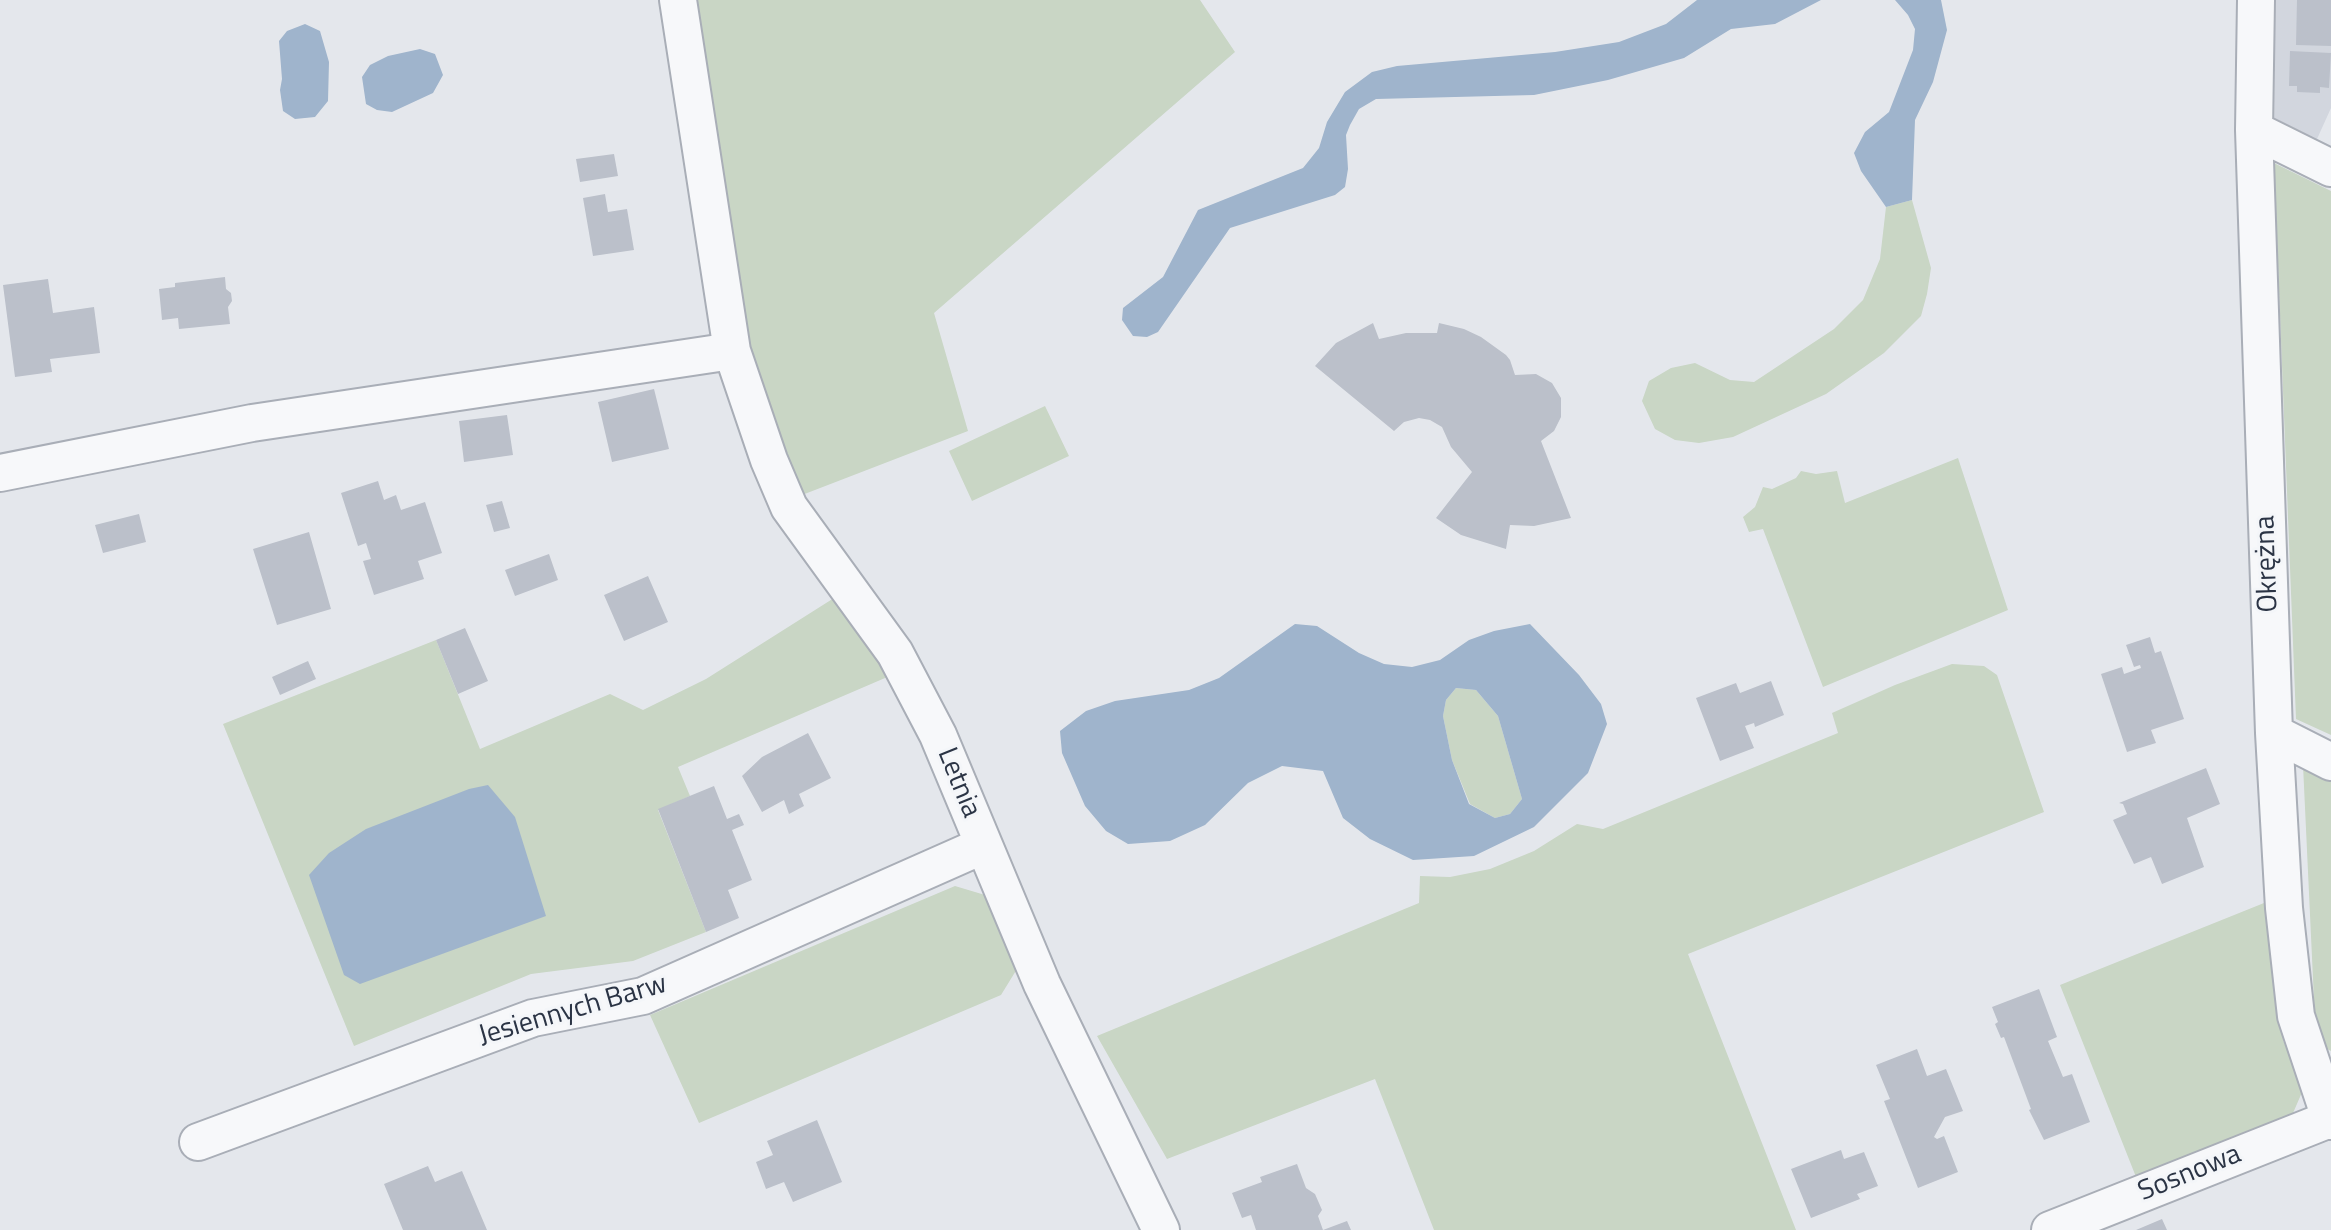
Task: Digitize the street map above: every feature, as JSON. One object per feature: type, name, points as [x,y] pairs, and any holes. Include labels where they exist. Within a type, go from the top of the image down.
[{"type":"street","name":"Letnia","points":[[678,0],[732,351],[769,460],[789,507],[895,653],[938,735],[1042,984],[1161,1230]]},
{"type":"street","name":"Okrężna","points":[[2256,0],[2254,130],[2274,733],[2284,908],[2296,1016],[2330,1120]]},
{"type":"street","points":[[2254,130],[2331,168]]},
{"type":"street","points":[[0,473],[252,423],[732,351]]},
{"type":"street","points":[[2274,733],[2331,762]]},
{"type":"street","name":"Jesiennych Barw","points":[[198,1142],[533,1018],[643,996],[984,845]]},
{"type":"street","name":"Sosnowa","points":[[2050,1230],[2330,1120]]},
{"type":"shaded area","points":[[2275,0],[2331,0],[2331,108],[2317,139],[2274,118]]},
{"type":"green space","points":[[694,0],[1200,0],[1235,52],[934,313],[968,431],[802,495],[745,357]]},
{"type":"green space","points":[[2274,163],[2331,191],[2331,735],[2296,719]]},
{"type":"green space","points":[[1912,200],[1931,268],[1927,294],[1921,316],[1884,353],[1826,394],[1733,437],[1699,443],[1675,440],[1655,429],[1642,401],[1649,381],[1671,368],[1695,363],[1730,380],[1754,382],[1834,329],[1863,300],[1880,259],[1886,207]]},
{"type":"green space","points":[[1045,406],[1069,456],[972,501],[949,451]]},
{"type":"green space","points":[[1958,458],[2008,610],[1823,687],[1763,529],[1749,532],[1743,517],[1755,507],[1763,487],[1772,489],[1796,478],[1801,471],[1816,474],[1837,471],[1845,503]]},
{"type":"green space","points":[[834,598],[892,675],[678,767],[690,796],[658,810],[706,932],[633,961],[531,974],[354,1046],[223,724],[436,640],[480,749],[610,694],[643,710],[706,679]]},
{"type":"green space","points":[[1952,664],[1984,666],[1997,675],[2044,812],[1688,954],[1796,1230],[1434,1230],[1375,1079],[1167,1159],[1097,1036],[1419,903],[1420,876],[1450,877],[1490,869],[1534,851],[1577,824],[1603,829],[1838,733],[1832,713]]},
{"type":"green space","points":[[1456,688],[1476,690],[1498,716],[1522,799],[1510,814],[1495,818],[1470,804],[1452,760],[1443,716],[1446,700]]},
{"type":"green space","points":[[2303,765],[2331,779],[2331,1051],[2316,1043]]},
{"type":"green space","points":[[955,886],[985,895],[1017,969],[1001,995],[699,1123],[650,1015]]},
{"type":"green space","points":[[2269,901],[2283,1040],[2303,1090],[2290,1120],[2138,1182],[2060,985]]},
{"type":"water","points":[[1697,0],[1821,0],[1775,24],[1731,29],[1684,58],[1608,80],[1534,95],[1376,99],[1359,109],[1346,135],[1348,169],[1345,187],[1335,195],[1230,228],[1158,332],[1147,337],[1133,336],[1122,320],[1123,308],[1163,277],[1198,210],[1303,168],[1319,148],[1327,122],[1345,92],[1372,72],[1397,66],[1555,52],[1619,42],[1666,24]]},
{"type":"water","points":[[1895,0],[1941,0],[1947,30],[1933,82],[1915,120],[1912,200],[1886,207],[1861,171],[1854,153],[1865,132],[1889,112],[1913,50],[1915,29]]},
{"type":"water","points":[[305,24],[320,31],[329,62],[328,101],[315,117],[295,119],[283,111],[279,41],[287,31]]},
{"type":"water","points":[[420,49],[435,54],[443,75],[433,93],[392,112],[377,110],[366,104],[362,77],[370,65],[388,56]]},
{"type":"water","points":[[1295,624],[1317,626],[1359,653],[1384,664],[1412,667],[1440,660],[1469,640],[1530,624],[1579,675],[1601,704],[1607,724],[1588,773],[1534,827],[1474,856],[1413,860],[1370,839],[1343,818],[1323,771],[1282,766],[1248,783],[1205,825],[1170,841],[1128,844],[1106,831],[1085,806],[1062,753],[1060,731],[1086,711],[1115,701],[1189,690],[1219,678]],"holes":[[[1456,688],[1476,690],[1498,716],[1522,799],[1510,814],[1495,818],[1469,804],[1452,760],[1443,716],[1446,700]]]},
{"type":"water","points":[[488,785],[515,817],[546,916],[360,984],[344,975],[309,875],[329,853],[366,829],[469,789]]},
{"type":"building","points":[[2297,0],[2331,0],[2331,46],[2296,45]]},
{"type":"building","points":[[2290,51],[2331,53],[2329,88],[2320,87],[2320,93],[2297,92],[2297,86],[2289,86]]},
{"type":"building","points":[[614,154],[618,176],[580,182],[576,159]]},
{"type":"building","points":[[605,194],[608,212],[627,209],[634,250],[593,256],[583,198]]},
{"type":"building","points":[[225,277],[232,301],[228,307],[230,324],[179,329],[178,318],[162,320],[159,289],[175,287],[175,283]]},
{"type":"building","points":[[48,279],[53,313],[94,307],[100,353],[50,359],[52,372],[15,377],[3,285]]},
{"type":"building","points":[[1373,323],[1379,339],[1406,333],[1437,333],[1439,323],[1464,329],[1506,355],[1515,375],[1536,374],[1552,383],[1561,398],[1561,417],[1554,431],[1541,441],[1571,518],[1534,526],[1510,525],[1506,549],[1461,535],[1436,518],[1472,472],[1451,447],[1442,427],[1419,418],[1404,422],[1394,431],[1315,366],[1336,343]]},
{"type":"building","points":[[654,389],[669,449],[612,462],[598,402]]},
{"type":"building","points":[[507,415],[513,455],[464,462],[459,421]]},
{"type":"building","points":[[378,481],[384,500],[396,495],[401,510],[425,502],[442,553],[418,561],[424,579],[374,595],[363,561],[371,559],[366,543],[358,546],[341,493]]},
{"type":"building","points":[[502,501],[510,528],[494,532],[486,505]]},
{"type":"building","points":[[139,514],[146,542],[103,553],[95,525]]},
{"type":"building","points":[[309,532],[331,609],[277,625],[253,549]]},
{"type":"building","points":[[549,554],[558,580],[515,596],[505,570]]},
{"type":"building","points":[[648,576],[668,622],[624,641],[604,595]]},
{"type":"building","points":[[465,628],[488,681],[458,694],[436,640]]},
{"type":"building","points":[[2150,637],[2155,653],[2161,651],[2184,719],[2151,730],[2156,743],[2127,752],[2101,674],[2122,667],[2124,674],[2141,668],[2140,665],[2134,667],[2126,645]]},
{"type":"building","points":[[308,661],[316,679],[280,695],[272,677]]},
{"type":"building","points":[[1771,681],[1784,715],[1755,727],[1754,723],[1745,726],[1754,748],[1720,761],[1696,698],[1736,683],[1740,693]]},
{"type":"building","points":[[808,733],[831,778],[799,794],[804,806],[789,814],[784,800],[762,812],[742,776],[762,757]]},
{"type":"building","points":[[2206,768],[2220,804],[2187,818],[2204,867],[2162,884],[2151,857],[2134,864],[2113,820],[2127,814],[2123,804],[2119,803]]},
{"type":"building","points":[[714,786],[727,819],[739,814],[744,825],[732,830],[752,880],[728,890],[739,918],[706,932],[658,809]]},
{"type":"building","points":[[2039,989],[2057,1037],[2048,1041],[2063,1077],[2072,1074],[2090,1122],[2044,1140],[2029,1110],[2004,1037],[2001,1038],[1995,1024],[1998,1022],[1992,1007]]},
{"type":"building","points":[[1917,1049],[1927,1076],[1946,1069],[1963,1111],[1945,1117],[1934,1137],[1944,1136],[1958,1172],[1918,1188],[1884,1101],[1890,1099],[1876,1065]]},
{"type":"building","points":[[817,1120],[842,1182],[793,1202],[784,1182],[766,1189],[756,1162],[773,1155],[767,1141]]},
{"type":"building","points":[[1841,1150],[1844,1159],[1864,1152],[1878,1186],[1857,1194],[1860,1199],[1811,1218],[1791,1169]]},
{"type":"building","points":[[1297,1164],[1306,1188],[1315,1194],[1322,1210],[1318,1216],[1323,1230],[1256,1230],[1251,1215],[1242,1218],[1232,1193],[1262,1182],[1260,1177]]},
{"type":"building","points":[[428,1166],[435,1182],[462,1171],[487,1230],[403,1230],[384,1184]]},
{"type":"building","points":[[2162,1219],[2167,1230],[2136,1230]]},
{"type":"building","points":[[1347,1221],[1351,1230],[1323,1230]]}]
